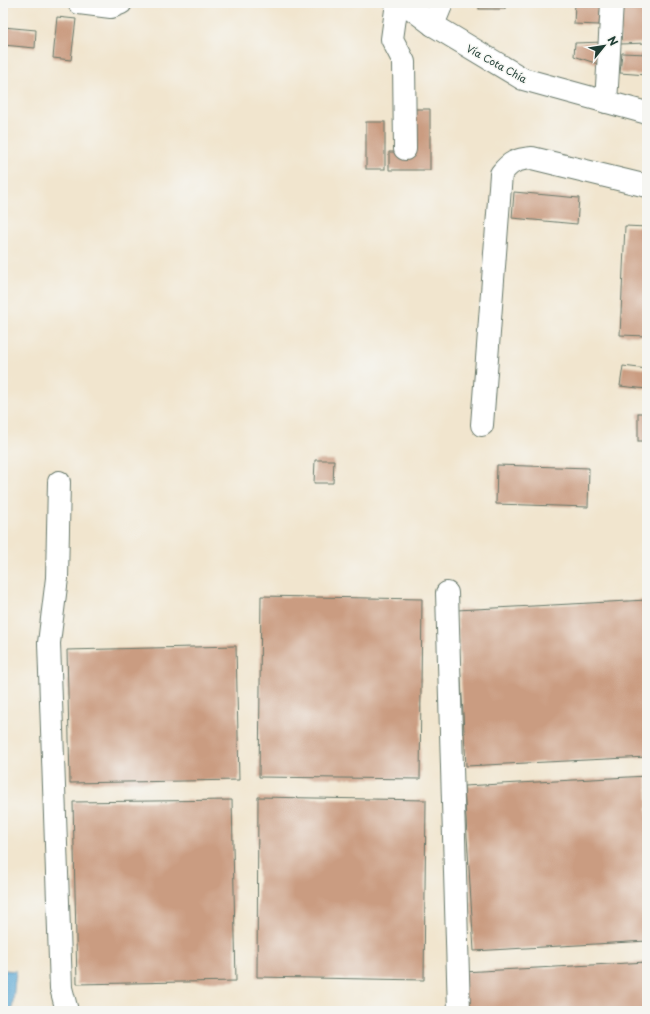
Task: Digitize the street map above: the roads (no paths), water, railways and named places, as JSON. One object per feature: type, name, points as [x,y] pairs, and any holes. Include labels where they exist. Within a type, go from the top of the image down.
[{"type":"street","points":[[79,3],[111,7],[122,3]]},
{"type":"street","points":[[396,3],[392,39],[404,62],[405,149]]},
{"type":"street","name":"Vía Cota Chía","points":[[404,3],[433,25],[523,79],[647,113]]},
{"type":"street","points":[[433,25],[442,3]]},
{"type":"street","points":[[606,102],[612,3]]},
{"type":"street","points":[[482,425],[501,174],[507,166],[517,159],[532,158],[647,186]]},
{"type":"street","points":[[59,482],[57,578],[49,643],[61,988],[67,1011]]},
{"type":"street","points":[[447,593],[459,1011]]},
{"type":"water","points":[[3,970],[16,971],[12,1011],[3,1011]]}]
